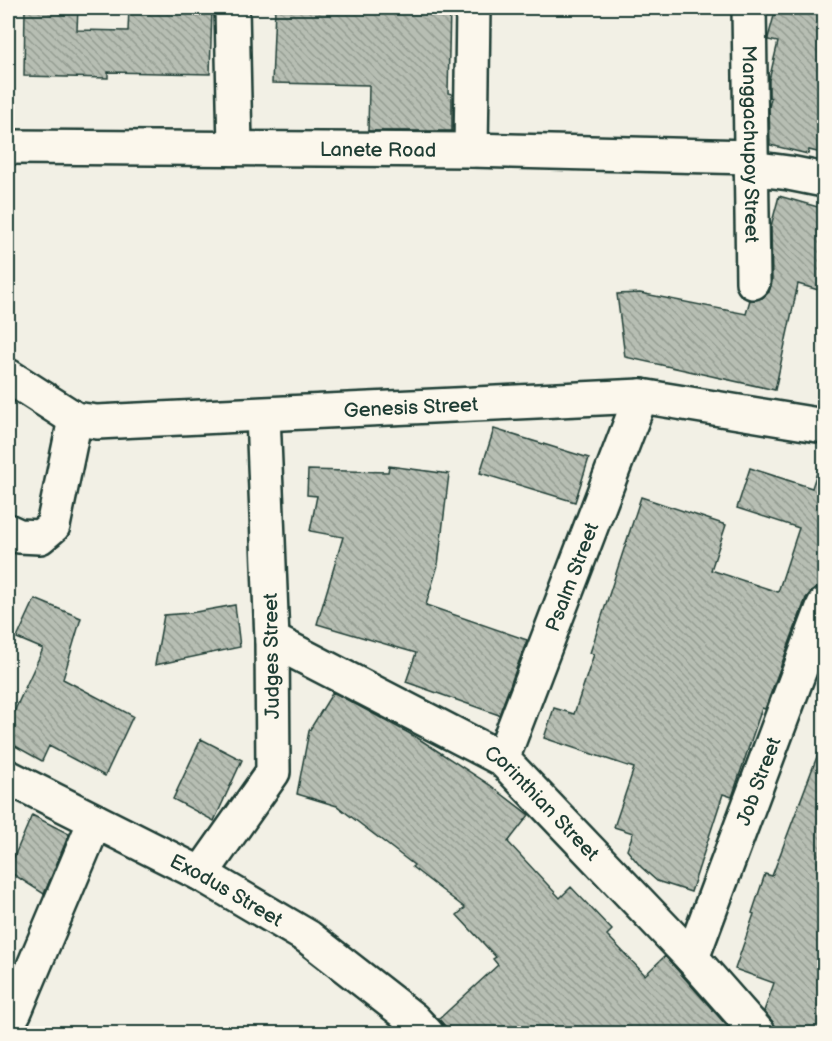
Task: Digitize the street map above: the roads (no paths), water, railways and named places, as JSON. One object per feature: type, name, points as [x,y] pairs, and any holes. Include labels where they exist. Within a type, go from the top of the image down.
[{"type":"street","points":[[232,8],[235,147]]},
{"type":"street","points":[[471,150],[473,8]]},
{"type":"street","name":"Manggachupoy Street","points":[[749,8],[753,282]]},
{"type":"street","name":"Lanete Road","points":[[8,147],[471,150],[751,162],[825,180]]},
{"type":"street","name":"Genesis Street","points":[[8,376],[75,419],[97,422],[641,396],[825,426]]},
{"type":"street","name":"Psalm Street","points":[[502,759],[641,396]]},
{"type":"street","name":"Judges Street","points":[[201,874],[273,772],[272,640],[263,415]]},
{"type":"street","points":[[8,531],[20,536],[40,537],[53,526],[75,419]]},
{"type":"street","name":"Job Street","points":[[692,958],[825,605]]},
{"type":"street","name":"Corinthian Street","points":[[272,640],[502,759],[692,958],[759,1034]]},
{"type":"street","name":"Exodus Street","points":[[8,777],[201,874],[308,937],[413,1019],[427,1034]]},
{"type":"street","points":[[8,1024],[95,821]]}]
